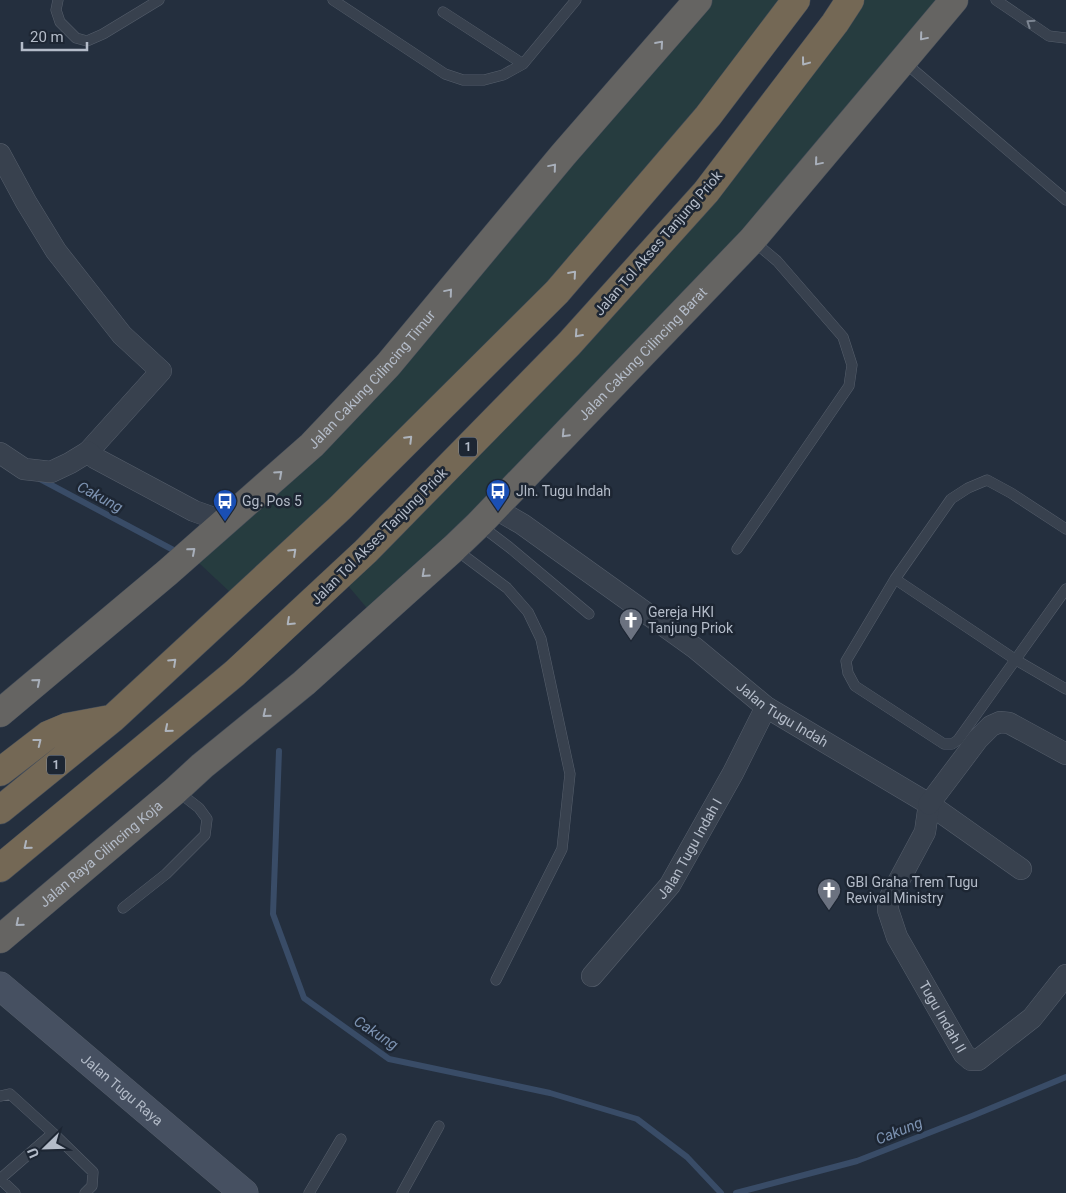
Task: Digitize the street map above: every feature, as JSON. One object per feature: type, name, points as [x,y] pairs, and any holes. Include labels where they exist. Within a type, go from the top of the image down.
[{"type":"highway","name":"Jalan Cakung Cilincing Timur","points":[[2,708],[168,572],[312,445],[388,365],[563,155],[698,0]]},
{"type":"highway","name":"1","points":[[0,810],[112,719],[340,508],[557,292],[708,116],[796,0]]},
{"type":"highway","name":"Jalan Tol Akses Tanjung Priok","points":[[0,868],[235,673],[314,601],[384,533],[568,344],[706,192],[835,23],[850,0]]},
{"type":"highway","name":"Jalan Cakung Cilincing Barat","points":[[304,683],[487,516],[752,240],[954,0]]},
{"type":"highway","name":"Jalan Raya Cilincing Koja","points":[[0,939],[202,766],[304,683]]},
{"type":"highway","points":[[0,772],[48,735],[67,727],[112,719]]},
{"type":"main road","name":"Jalan Tugu Raya","points":[[0,986],[244,1193]]},
{"type":"street","points":[[0,154],[56,251],[122,334],[161,371],[88,452],[70,463],[51,472],[24,469],[0,453]]},
{"type":"street","points":[[88,452],[95,458],[220,526]]},
{"type":"street","name":"Jalan Tugu Indah","points":[[487,516],[522,524],[687,643],[766,706],[929,804],[1021,868]]},
{"type":"street","name":"Jalan Tugu Indah I","points":[[592,976],[670,885],[733,773],[766,706]]},
{"type":"street","points":[[929,804],[978,739],[991,726],[1000,722],[1009,723],[1066,754]]},
{"type":"street","name":"Tugu Indah II","points":[[929,804],[925,832],[888,901],[888,910],[897,937],[964,1054],[971,1060],[978,1060],[1032,1018],[1066,975]]},
{"type":"lane","points":[[58,0],[56,10],[60,22],[76,38],[87,41],[103,34],[159,0]]},
{"type":"lane","points":[[333,0],[445,74],[463,80],[484,80],[503,75],[523,64],[576,0]]},
{"type":"lane","points":[[996,0],[1049,36],[1066,38]]},
{"type":"lane","points":[[443,12],[523,64]]},
{"type":"lane","points":[[903,61],[1066,200]]},
{"type":"lane","points":[[737,549],[849,386],[852,365],[843,337],[777,261],[752,240]]},
{"type":"lane","points":[[1066,529],[1011,493],[987,480],[968,488],[951,499],[896,579],[846,662],[848,674],[855,686],[944,744],[952,744],[958,740],[1066,589]]},
{"type":"lane","points":[[487,516],[509,547],[589,614]]},
{"type":"lane","points":[[454,548],[507,588],[528,612],[541,640],[570,774],[562,849],[496,980]]},
{"type":"lane","points":[[896,579],[1016,660],[1066,689]]},
{"type":"lane","points":[[122,908],[166,874],[205,835],[206,819],[199,808],[176,790]]},
{"type":"lane","points":[[0,1096],[10,1094],[92,1172],[92,1186],[85,1193]]},
{"type":"lane","points":[[402,1193],[439,1126]]},
{"type":"lane","points":[[15,1193],[0,1179],[53,1133]]},
{"type":"lane","points":[[308,1193],[341,1139]]},
{"type":"green space","points":[[696,0],[794,0],[557,292],[231,593],[200,564],[187,557],[312,445]]},
{"type":"green space","points":[[850,0],[954,0],[752,240],[376,619],[340,576],[510,404]]},
{"type":"waterway","name":"Cakung","points":[[40,479],[179,553]]},
{"type":"waterway","name":"Cakung","points":[[279,751],[273,914],[304,998],[389,1059],[550,1093],[637,1119],[687,1157],[721,1193]]},
{"type":"waterway","name":"Cakung","points":[[736,1193],[857,1161],[1066,1077]]},
{"type":"place","name":"Jln. Tugu Indah","points":[[498,512]]},
{"type":"place","name":"Gg. Pos 5","points":[[225,522]]},
{"type":"place","name":"Gereja HKI Tanjung Priok","points":[[631,641]]},
{"type":"place","name":"GBI Graha Trem Tugu Revival Ministry","points":[[829,911]]}]
